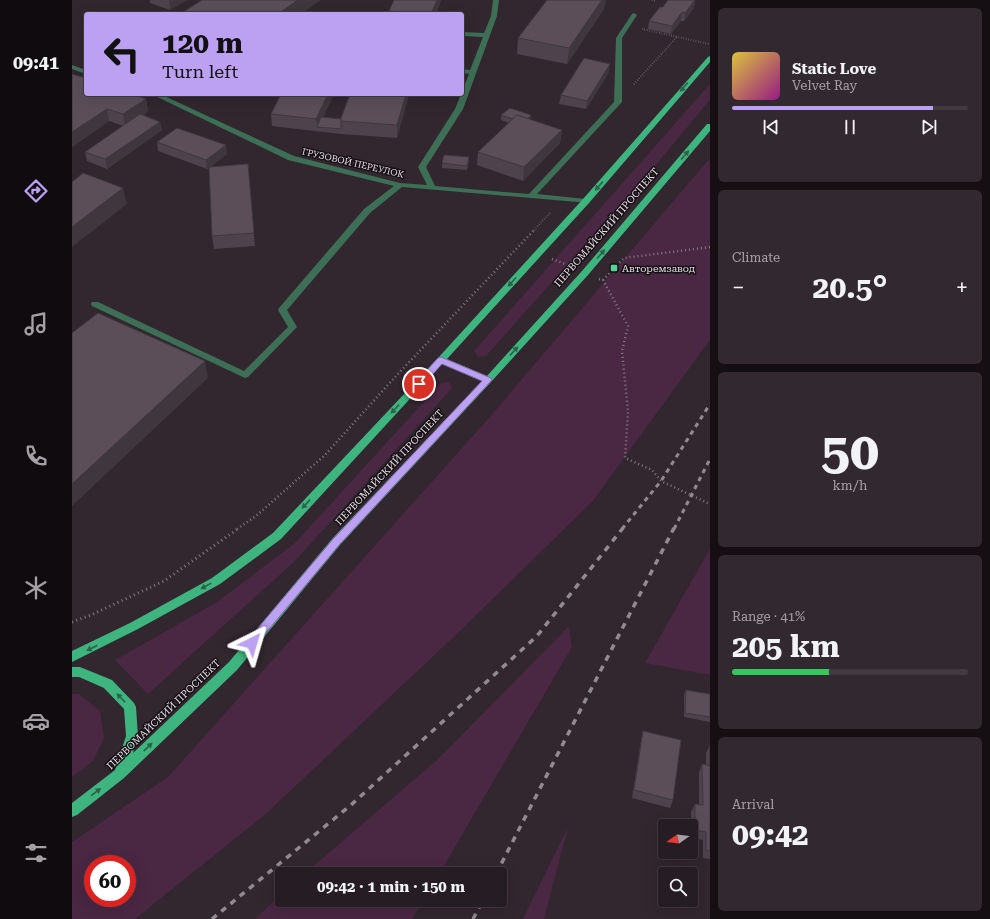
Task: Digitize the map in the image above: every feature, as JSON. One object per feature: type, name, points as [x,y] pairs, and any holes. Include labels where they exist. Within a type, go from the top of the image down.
[{"type":"main road","points":[[72,657],[134,626],[216,581],[277,536],[441,360],[586,201],[710,58]]},
{"type":"main road","name":"ПЕРВОМАЙСКИЙ ПРОСПЕКТ","points":[[72,811],[120,774],[233,666],[336,542],[488,380],[585,273],[710,126]]},
{"type":"main road","points":[[441,360],[488,380]]},
{"type":"main road","points":[[72,672],[80,672],[108,684],[130,707],[132,736],[120,774]]},
{"type":"lane","points":[[432,188],[422,167],[460,109],[494,16],[496,0]]},
{"type":"lane","points":[[531,196],[618,102],[619,38],[634,15]]},
{"type":"lane","points":[[464,34],[487,35]]},
{"type":"lane","points":[[72,67],[84,71]]},
{"type":"lane","points":[[464,71],[473,72]]},
{"type":"lane","name":"ГРУЗОВОЙ ПЕРЕУЛОК","points":[[158,96],[291,158],[400,185],[586,201]]},
{"type":"lane","points":[[95,304],[245,374],[293,327],[282,310],[367,211],[400,185]]},
{"type":"path","points":[[627,26],[710,44]]},
{"type":"path","points":[[618,102],[677,37]]},
{"type":"path","points":[[704,50],[710,44]]},
{"type":"path","points":[[72,622],[91,615],[164,581],[256,516],[325,455],[396,376],[563,199]]},
{"type":"path","points":[[710,247],[624,258],[603,280],[628,326],[622,351],[628,411],[625,458],[652,470],[661,481],[710,504]]},
{"type":"shaded area","points":[[710,84],[710,100],[645,178],[486,356],[478,357],[474,351]]},
{"type":"shaded area","points":[[710,158],[710,340],[592,502],[462,629],[268,812],[135,919],[72,919],[72,842],[168,777],[488,419]]},
{"type":"shaded area","points":[[449,382],[452,388],[294,562],[148,694],[115,660],[217,602],[295,543],[441,383]]},
{"type":"shaded area","points":[[710,549],[710,675],[645,663]]},
{"type":"shaded area","points":[[569,626],[572,647],[443,867],[312,867],[438,759]]},
{"type":"shaded area","points":[[72,694],[79,694],[100,711],[104,738],[93,761],[72,777]]},
{"type":"shaded area","points":[[568,827],[544,919],[523,919]]},
{"type":"shaded area","points":[[275,900],[275,907],[419,907],[412,919],[255,919]]},
{"type":"building","points":[[202,0],[298,0],[281,12],[183,12]]},
{"type":"building","points":[[394,0],[437,0],[432,12],[389,11]]},
{"type":"building","points":[[547,0],[602,0],[569,48],[518,38]]},
{"type":"building","points":[[668,0],[695,0],[685,13],[682,12],[672,26],[649,21],[660,7],[663,7]]},
{"type":"building","points":[[584,58],[610,64],[587,101],[561,95]]},
{"type":"building","points":[[72,74],[84,77],[84,96],[138,96],[146,99],[123,114],[107,109],[72,132]]},
{"type":"building","points":[[280,96],[327,96],[316,119],[271,114]]},
{"type":"building","points":[[349,96],[405,96],[397,125],[340,121]]},
{"type":"building","points":[[510,108],[531,115],[527,119],[517,115],[513,119],[501,115]]},
{"type":"building","points":[[140,114],[160,122],[105,159],[85,152]]},
{"type":"building","points":[[517,115],[562,130],[524,167],[478,152]]},
{"type":"building","points":[[321,117],[341,119],[341,129],[317,127]]},
{"type":"building","points":[[177,128],[226,145],[206,160],[157,142]]},
{"type":"building","points":[[444,155],[469,157],[467,166],[442,163]]},
{"type":"building","points":[[248,164],[254,233],[212,236],[209,167]]},
{"type":"building","points":[[83,173],[123,188],[72,227],[72,182]]},
{"type":"building","points":[[98,313],[205,361],[72,484],[72,333]]},
{"type":"building","points":[[686,690],[710,694],[710,717],[685,713]]},
{"type":"building","points":[[643,731],[681,740],[673,800],[634,790]]},
{"type":"building","points":[[702,764],[710,766],[710,851],[706,850],[706,832],[698,831],[698,819],[695,819],[695,804],[703,805]]},
{"type":"railway","points":[[622,529],[661,481],[710,404]]},
{"type":"railway","points":[[674,529],[710,459]]},
{"type":"railway","points":[[212,919],[351,805],[537,636],[623,528]]},
{"type":"railway","points":[[500,867],[674,528]]},
{"type":"railway","points":[[473,919],[479,907]]},
{"type":"place","name":"Авторемзавод","points":[[614,268]]},
{"type":"route","points":[[252,643],[336,542],[488,380],[441,360],[419,384]]}]
